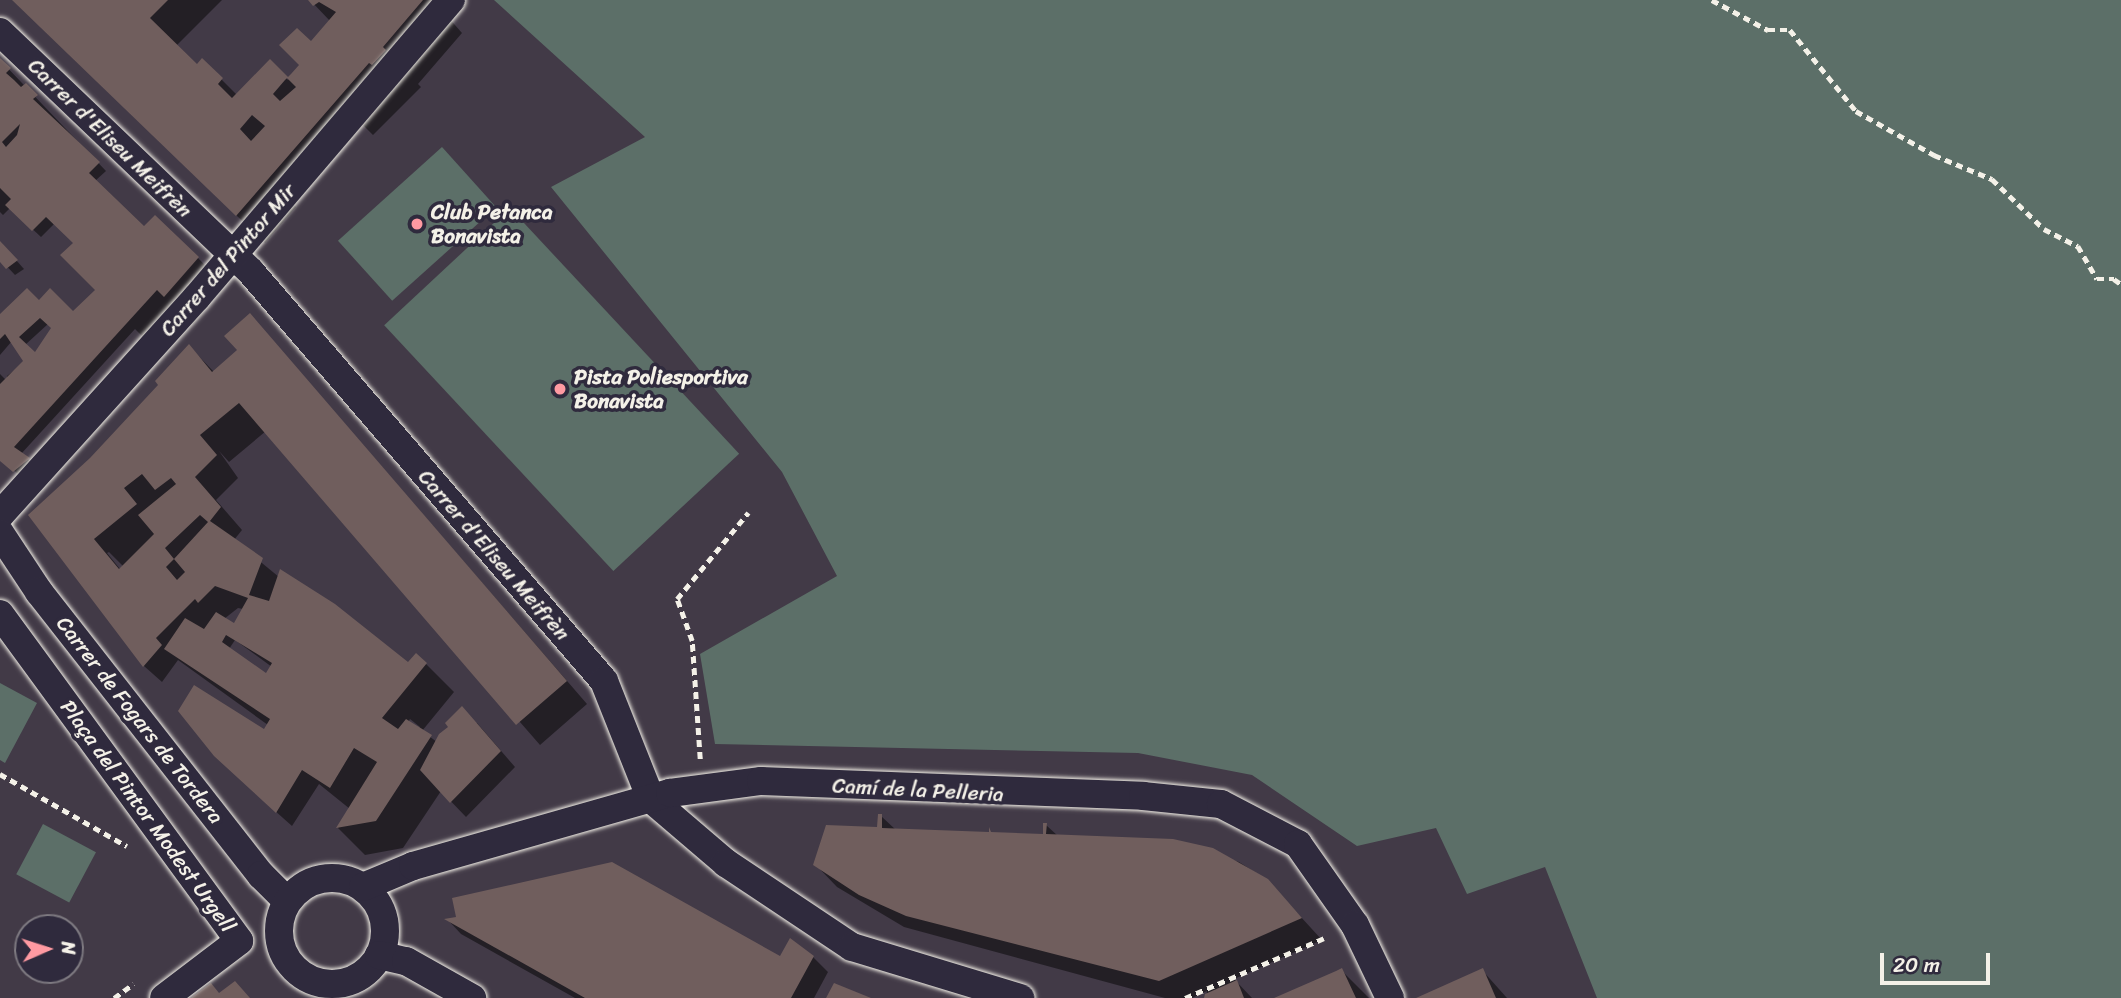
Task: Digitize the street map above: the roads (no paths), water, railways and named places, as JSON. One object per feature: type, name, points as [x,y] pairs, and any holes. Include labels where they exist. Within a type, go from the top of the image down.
[{"type":"street","name":"Carrer del Pintor Mir","points":[[0,515],[232,256],[452,1]]},
{"type":"street","name":"Carrer d'Eliseu Meifrèn","points":[[0,32],[251,272],[604,681],[651,799],[726,863],[852,947],[1020,998]]},
{"type":"street","name":"Carrer de Fogars de Tordera","points":[[0,534],[39,592],[261,875],[287,901]]},
{"type":"street","name":"Plaça del Pintor Modest Urgell","points":[[0,614],[240,941],[164,998]]},
{"type":"street","name":"Camí de la Pelleria","points":[[363,887],[413,866],[651,799],[701,788],[761,781],[1143,796],[1221,804],[1298,844],[1355,925],[1390,998]]},
{"type":"street","points":[[322,878],[344,878],[363,887],[384,918],[380,955],[357,978],[326,991],[297,971],[280,946],[279,923],[287,901],[302,886],[322,878]]},
{"type":"street","points":[[380,955],[406,961],[472,998]]},
{"type":"place","name":"Club Petanca Bonavista","points":[[417,224]]},
{"type":"place","name":"Pista Poliesportiva Bonavista","points":[[560,389]]}]
